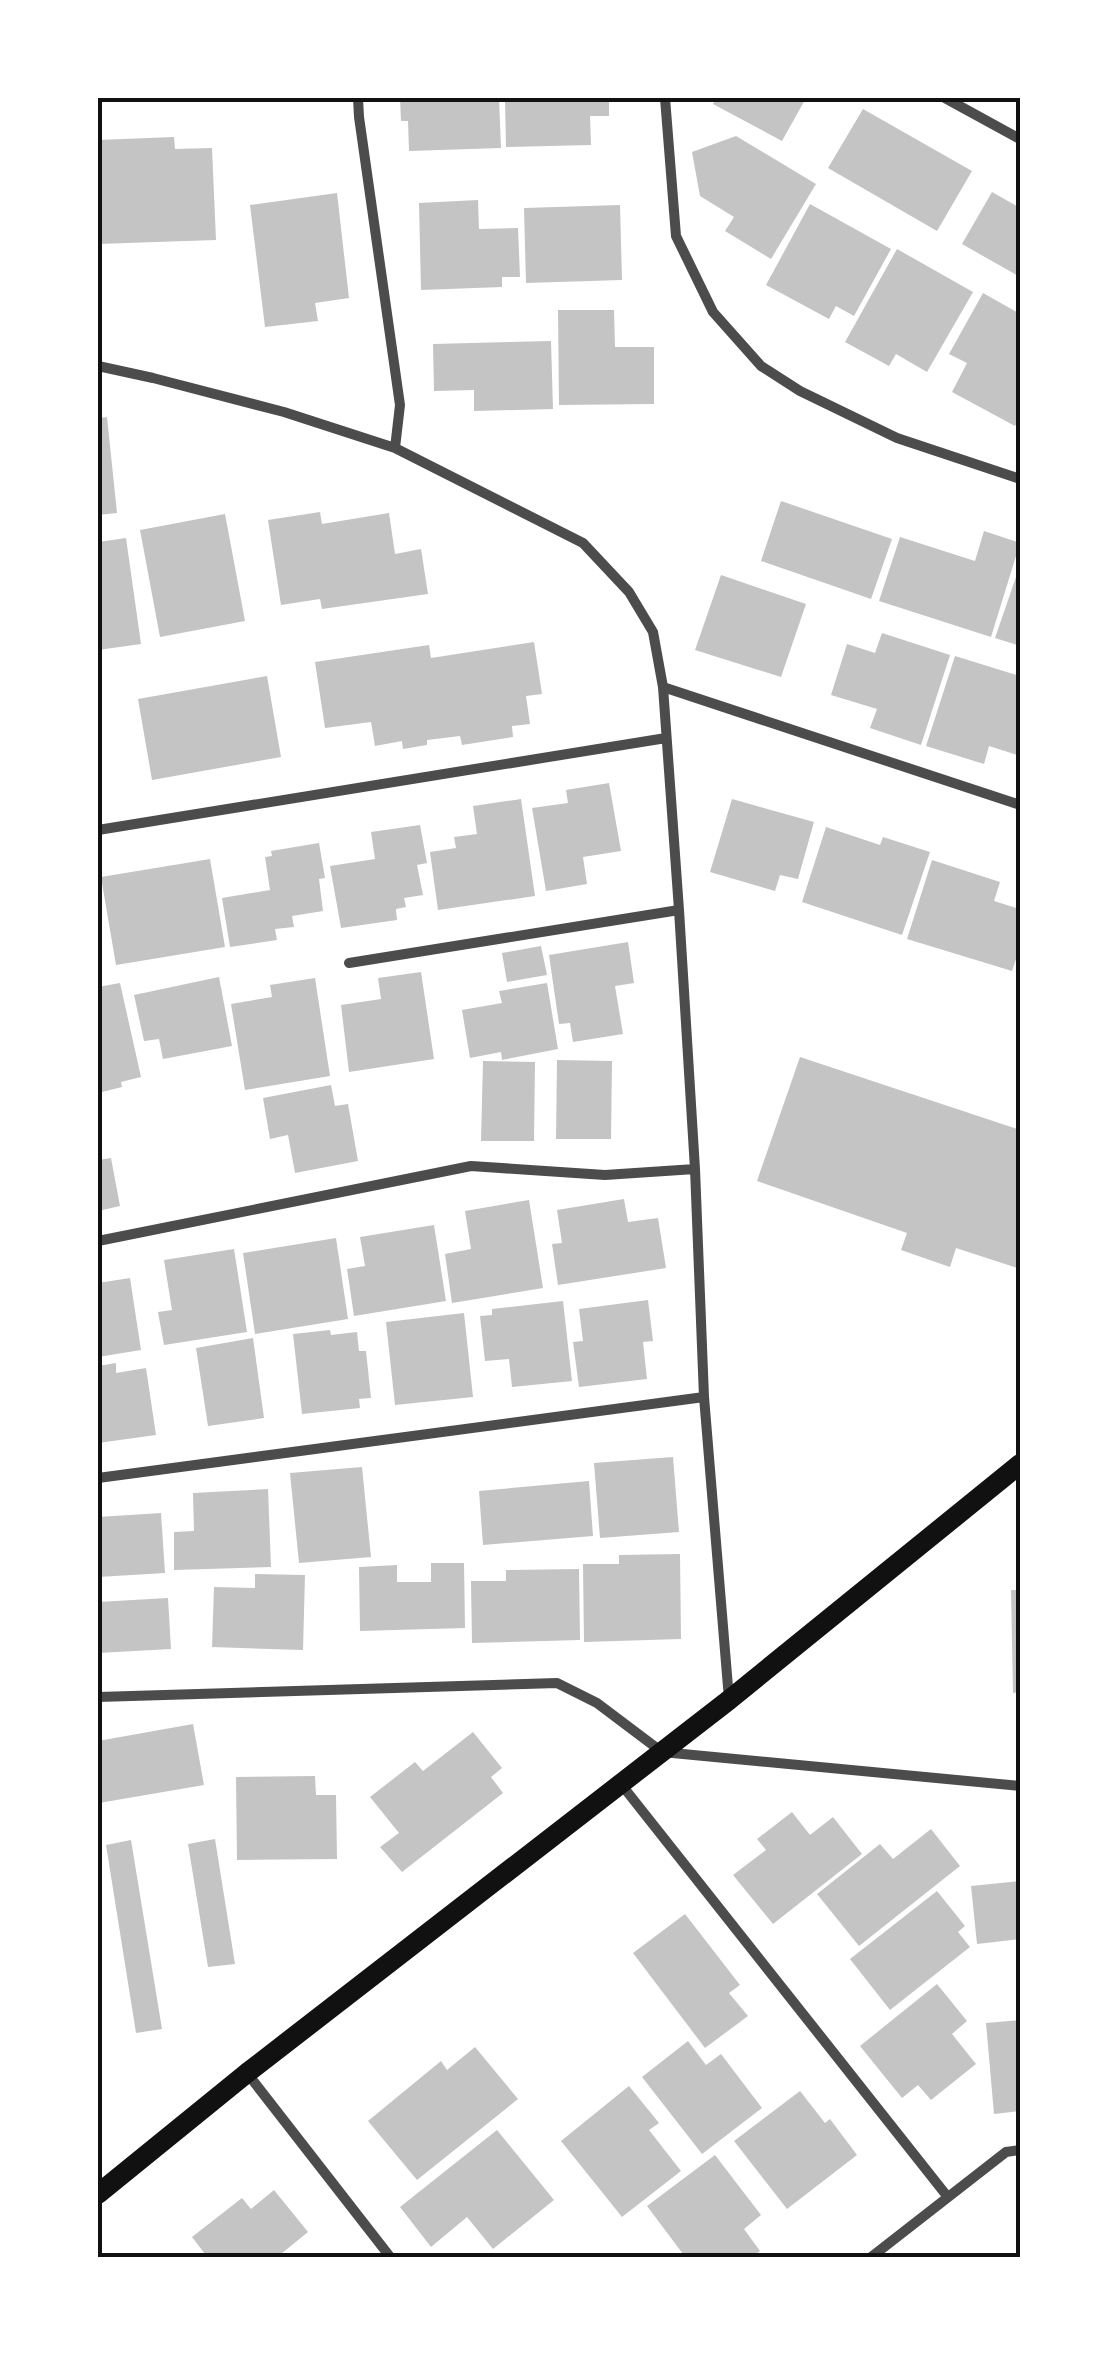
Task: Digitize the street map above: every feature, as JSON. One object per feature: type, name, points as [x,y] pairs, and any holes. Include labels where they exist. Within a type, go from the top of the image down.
[{"type":"main road","points":[[98,2194],[247,2073],[729,1700],[1020,1464]]},
{"type":"street","points":[[358,98],[400,405],[395,448]]},
{"type":"street","points":[[664,98],[676,236],[713,312],[761,366],[800,391],[896,438],[1020,479]]},
{"type":"street","points":[[945,98],[1020,140]]},
{"type":"street","points":[[98,366],[284,412],[395,448],[583,543],[629,592],[653,632],[662,687],[679,910],[696,1170],[704,1396],[729,1700]]},
{"type":"street","points":[[662,687],[1020,804]]},
{"type":"street","points":[[98,830],[666,738]]},
{"type":"street","points":[[350,962],[679,910]]},
{"type":"street","points":[[98,1240],[471,1166],[604,1176],[696,1170]]},
{"type":"street","points":[[98,1478],[704,1396]]},
{"type":"street","points":[[98,1697],[557,1683],[597,1703],[662,1752],[1020,1786]]},
{"type":"street","points":[[621,1784],[947,2196]]},
{"type":"street","points":[[247,2073],[391,2258]]},
{"type":"street","points":[[870,2258],[1006,2152],[1020,2150]]},
{"type":"building","points":[[400,98],[499,98],[501,148],[409,151],[408,121],[401,121]]},
{"type":"building","points":[[505,98],[609,98],[609,116],[590,116],[591,145],[506,147]]},
{"type":"building","points":[[716,98],[806,98],[782,141],[713,104]]},
{"type":"building","points":[[863,109],[972,171],[937,231],[828,168]]},
{"type":"building","points":[[736,136],[816,184],[771,259],[725,231],[734,217],[700,196],[692,152]]},
{"type":"building","points":[[174,137],[175,149],[212,148],[216,240],[98,244],[98,140]]},
{"type":"building","points":[[992,192],[1020,208],[1020,277],[962,244]]},
{"type":"building","points":[[337,193],[349,298],[315,303],[318,321],[265,327],[250,205]]},
{"type":"building","points":[[478,200],[479,229],[518,228],[520,277],[502,277],[502,287],[421,290],[419,203]]},
{"type":"building","points":[[810,204],[891,249],[854,316],[836,306],[829,319],[766,285]]},
{"type":"building","points":[[620,205],[622,280],[526,283],[524,208]]},
{"type":"building","points":[[897,249],[973,292],[927,372],[896,354],[889,366],[845,342]]},
{"type":"building","points":[[983,293],[1020,314],[1020,417],[1015,426],[952,392],[967,363],[949,354]]},
{"type":"building","points":[[558,310],[614,310],[615,347],[654,347],[654,404],[559,405]]},
{"type":"building","points":[[551,341],[553,409],[474,411],[474,390],[434,391],[433,344]]},
{"type":"building","points":[[107,417],[117,513],[98,515],[98,418]]},
{"type":"building","points":[[781,501],[892,539],[871,599],[761,561]]},
{"type":"building","points":[[320,512],[322,524],[389,513],[395,554],[421,549],[428,594],[322,609],[320,599],[281,605],[268,520]]},
{"type":"building","points":[[225,514],[245,621],[160,637],[140,530]]},
{"type":"building","points":[[984,531],[1020,543],[991,637],[879,601],[900,537],[975,561]]},
{"type":"building","points":[[126,538],[141,644],[98,650],[98,542]]},
{"type":"building","points":[[1017,574],[1020,575],[1020,646],[995,638]]},
{"type":"building","points":[[721,575],[806,604],[781,677],[695,650]]},
{"type":"building","points":[[882,633],[950,655],[921,745],[870,728],[877,709],[831,695],[847,644],[875,653]]},
{"type":"building","points":[[534,642],[542,694],[526,696],[530,724],[512,726],[513,737],[462,745],[460,736],[427,740],[427,745],[403,749],[402,741],[375,746],[371,722],[325,728],[315,662],[429,645],[431,658]]},
{"type":"building","points":[[955,656],[1020,676],[1020,756],[989,746],[984,764],[926,746]]},
{"type":"building","points":[[267,676],[281,757],[152,780],[138,699]]},
{"type":"building","points":[[609,783],[621,851],[583,857],[587,884],[546,891],[532,808],[568,803],[566,790]]},
{"type":"building","points":[[521,799],[535,896],[438,910],[430,852],[456,848],[454,837],[477,834],[473,806]]},
{"type":"building","points":[[732,799],[814,822],[798,879],[780,875],[775,891],[710,872]]},
{"type":"building","points":[[420,825],[427,863],[417,865],[423,895],[404,898],[406,907],[396,909],[397,920],[341,928],[330,866],[375,859],[371,832]]},
{"type":"building","points":[[826,827],[880,845],[883,837],[930,852],[902,935],[802,902]]},
{"type":"building","points":[[319,843],[325,878],[319,879],[323,911],[292,916],[294,927],[275,929],[277,940],[230,947],[222,898],[270,890],[265,857],[272,856],[271,851]]},
{"type":"building","points":[[210,859],[225,947],[116,965],[101,877]]},
{"type":"building","points":[[932,860],[1000,882],[994,901],[1020,909],[1020,947],[1012,971],[907,939]]},
{"type":"building","points":[[628,942],[634,983],[615,986],[623,1034],[573,1042],[570,1023],[559,1024],[549,955]]},
{"type":"building","points":[[541,946],[547,975],[507,982],[502,953]]},
{"type":"building","points":[[421,972],[434,1059],[349,1072],[341,1005],[381,999],[378,978]]},
{"type":"building","points":[[219,977],[232,1046],[163,1059],[159,1039],[144,1041],[134,995]]},
{"type":"building","points":[[315,978],[330,1076],[245,1090],[231,1004],[272,997],[270,985]]},
{"type":"building","points":[[120,983],[141,1077],[98,1093],[98,987]]},
{"type":"building","points":[[547,983],[558,1049],[502,1060],[501,1052],[470,1058],[462,1010],[502,1003],[499,991]]},
{"type":"building","points":[[800,1057],[1020,1130],[1020,1269],[956,1248],[950,1267],[901,1250],[907,1233],[757,1181]]},
{"type":"building","points":[[557,1060],[612,1061],[611,1139],[556,1139]]},
{"type":"building","points":[[483,1061],[535,1062],[534,1141],[481,1141]]},
{"type":"building","points":[[331,1085],[335,1106],[348,1104],[358,1161],[295,1173],[288,1135],[270,1139],[263,1098]]},
{"type":"building","points":[[111,1158],[120,1206],[98,1211],[98,1160]]},
{"type":"building","points":[[624,1199],[628,1222],[658,1218],[666,1268],[558,1285],[552,1244],[562,1243],[557,1210]]},
{"type":"building","points":[[529,1200],[543,1288],[452,1303],[445,1254],[471,1249],[465,1211]]},
{"type":"building","points":[[434,1225],[446,1301],[354,1316],[347,1269],[365,1266],[360,1237]]},
{"type":"building","points":[[336,1238],[348,1319],[255,1334],[243,1253]]},
{"type":"building","points":[[234,1249],[247,1332],[164,1345],[158,1312],[172,1310],[164,1260]]},
{"type":"building","points":[[130,1278],[141,1350],[98,1357],[98,1283]]},
{"type":"building","points":[[648,1300],[653,1341],[643,1342],[647,1379],[579,1387],[573,1342],[583,1341],[579,1309]]},
{"type":"building","points":[[563,1301],[572,1381],[512,1387],[509,1359],[485,1361],[480,1316],[492,1315],[492,1309]]},
{"type":"building","points":[[464,1313],[473,1397],[395,1405],[386,1322]]},
{"type":"building","points":[[330,1330],[331,1335],[357,1332],[359,1351],[366,1351],[371,1398],[359,1399],[360,1408],[302,1414],[293,1334]]},
{"type":"building","points":[[253,1338],[264,1418],[208,1426],[196,1348]]},
{"type":"building","points":[[116,1363],[116,1373],[146,1368],[156,1435],[98,1443],[98,1366]]},
{"type":"building","points":[[673,1457],[679,1532],[600,1538],[594,1463]]},
{"type":"building","points":[[362,1467],[371,1557],[299,1563],[290,1473]]},
{"type":"building","points":[[589,1481],[593,1536],[483,1545],[479,1491]]},
{"type":"building","points":[[268,1489],[271,1567],[174,1570],[174,1532],[194,1531],[193,1493]]},
{"type":"building","points":[[161,1513],[165,1573],[98,1577],[98,1517]]},
{"type":"building","points":[[680,1554],[681,1639],[584,1642],[583,1564],[619,1564],[619,1555]]},
{"type":"building","points":[[431,1563],[464,1563],[465,1628],[360,1631],[359,1567],[397,1565],[397,1582],[431,1582]]},
{"type":"building","points":[[579,1569],[580,1640],[472,1643],[471,1581],[506,1581],[506,1570]]},
{"type":"building","points":[[255,1574],[305,1575],[303,1650],[212,1647],[214,1587],[255,1588]]},
{"type":"building","points":[[1011,1590],[1020,1590],[1020,1692],[1013,1693]]},
{"type":"building","points":[[168,1598],[171,1649],[98,1653],[98,1602]]},
{"type":"building","points":[[193,1724],[204,1785],[99,1803],[98,1741]]},
{"type":"building","points":[[473,1732],[502,1768],[491,1777],[503,1793],[402,1872],[380,1847],[399,1833],[370,1797],[415,1762],[423,1771]]},
{"type":"building","points":[[315,1776],[316,1795],[336,1795],[337,1859],[237,1860],[236,1777]]},
{"type":"building","points":[[792,1812],[810,1835],[833,1817],[862,1854],[773,1924],[733,1875],[766,1850],[757,1839]]},
{"type":"building","points":[[931,1829],[960,1866],[859,1946],[817,1894],[880,1844],[893,1859]]},
{"type":"building","points":[[215,1839],[235,1964],[208,1967],[188,1844]]},
{"type":"building","points":[[131,1840],[162,2029],[136,2033],[106,1845]]},
{"type":"building","points":[[1020,1881],[1020,1939],[977,1944],[971,1886]]},
{"type":"building","points":[[937,1891],[965,1926],[958,1932],[970,1947],[890,2010],[850,1959]]},
{"type":"building","points":[[685,1914],[740,1985],[729,1993],[748,2016],[705,2048],[633,1953]]},
{"type":"building","points":[[937,1984],[967,2021],[952,2034],[976,2064],[931,2100],[918,2085],[902,2098],[860,2046]]},
{"type":"building","points":[[1020,2020],[1020,2111],[994,2114],[986,2023]]},
{"type":"building","points":[[688,2041],[706,2065],[721,2054],[762,2108],[702,2154],[642,2077]]},
{"type":"building","points":[[475,2047],[518,2099],[417,2180],[368,2121],[441,2061],[447,2070]]},
{"type":"building","points":[[629,2086],[659,2123],[649,2130],[681,2171],[622,2217],[561,2141]]},
{"type":"building","points":[[800,2091],[825,2123],[830,2119],[857,2155],[787,2209],[734,2141]]},
{"type":"building","points":[[497,2130],[554,2200],[493,2249],[467,2217],[431,2247],[400,2207]]},
{"type":"building","points":[[715,2155],[761,2215],[744,2229],[760,2251],[752,2258],[686,2258],[647,2206]]},
{"type":"building","points":[[274,2190],[308,2232],[276,2258],[208,2258],[192,2237],[242,2198],[251,2209]]}]
